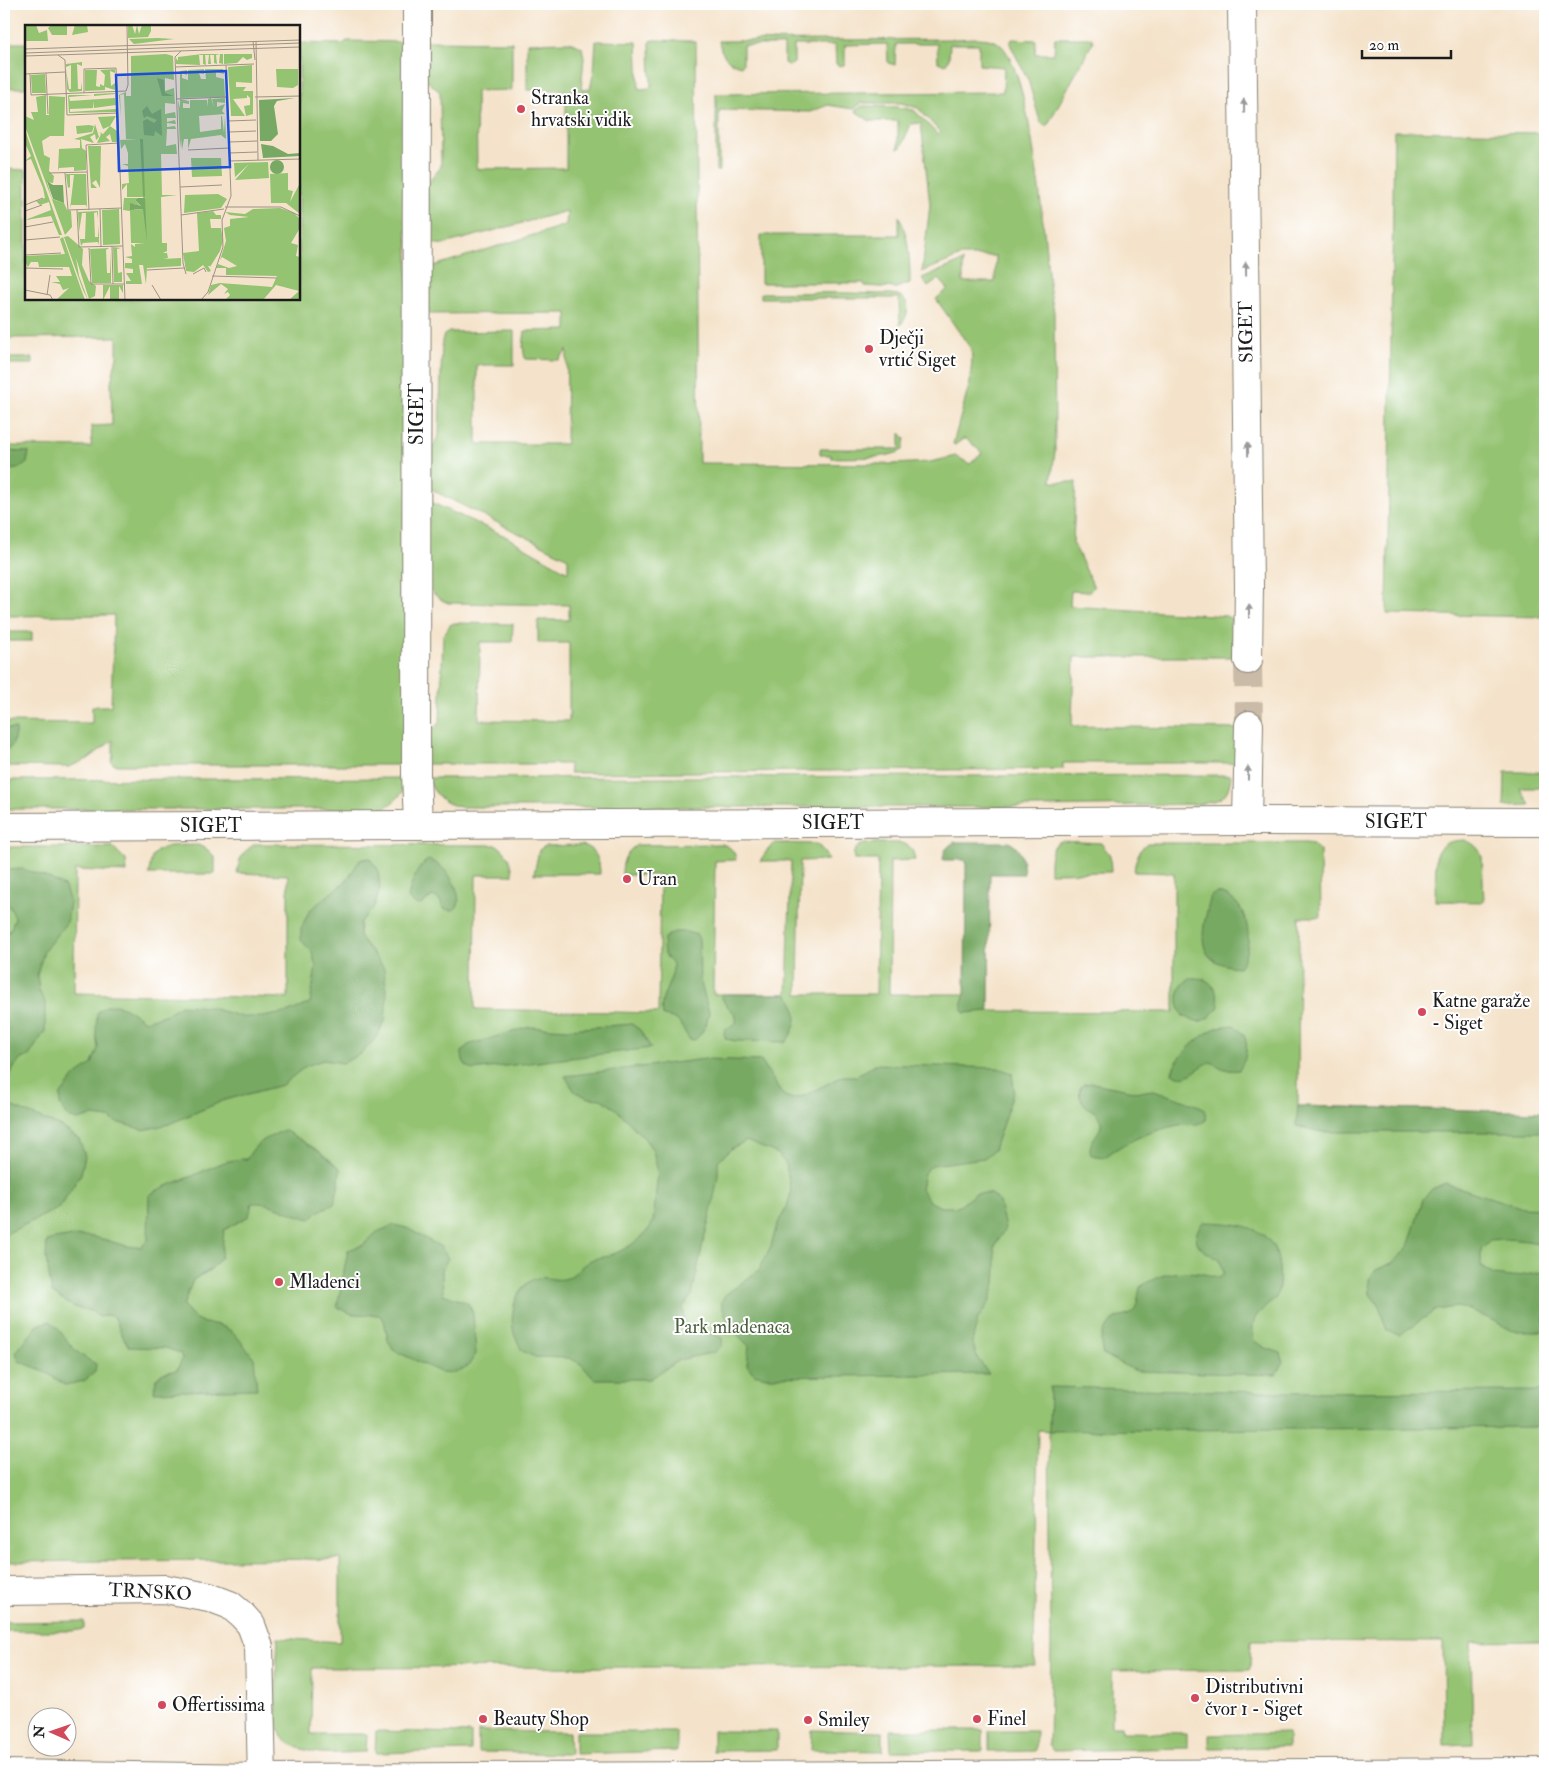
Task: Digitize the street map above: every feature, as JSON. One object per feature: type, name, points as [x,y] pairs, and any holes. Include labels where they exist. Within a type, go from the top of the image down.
[{"type":"street","name":"SIGET","points":[[417,4],[416,774],[418,825]]},
{"type":"street","name":"SIGET","points":[[1242,4],[1250,586],[1248,660]]},
{"type":"street","points":[[1247,822],[1249,725]]},
{"type":"street","name":"SIGET","points":[[4,827],[1545,822]]},
{"type":"street","name":"TRNSKO","points":[[4,1591],[165,1589],[209,1597],[230,1606],[251,1625],[259,1647],[262,1780]]},
{"type":"street","points":[[4,1774],[262,1780],[1097,1778],[1545,1772]]},
{"type":"green space","points":[[1055,38],[1092,38],[1093,42],[1047,126],[1043,125],[1040,121],[1028,80],[1010,44],[1012,39],[1036,40],[1035,54],[1054,54]]},
{"type":"green space","points":[[990,39],[995,41],[1008,54],[1018,80],[1027,116],[1040,197],[1054,312],[1055,452],[1051,482],[1076,482],[1073,542],[1093,585],[1089,592],[1071,591],[1070,606],[1226,616],[1233,620],[1233,657],[1074,657],[1072,726],[1239,729],[1238,763],[1063,763],[1063,769],[570,773],[569,764],[424,764],[425,737],[440,722],[443,636],[450,625],[454,623],[513,624],[512,642],[480,642],[479,720],[569,721],[569,643],[538,643],[538,620],[569,620],[569,605],[448,603],[434,594],[425,581],[424,499],[505,536],[568,572],[568,558],[427,486],[426,460],[439,435],[442,341],[444,335],[449,332],[514,331],[514,365],[477,365],[477,444],[566,444],[567,350],[559,360],[525,359],[523,347],[525,331],[567,330],[567,313],[429,314],[424,269],[566,225],[567,211],[444,244],[434,243],[427,236],[426,185],[441,167],[440,92],[424,78],[425,41],[512,42],[512,90],[476,91],[477,169],[566,168],[566,90],[527,90],[527,43],[569,42],[582,47],[584,58],[581,90],[590,89],[594,71],[596,41],[637,42],[639,89],[651,88],[650,43],[652,40],[696,42],[699,463],[893,464],[930,462],[956,456],[970,464],[982,453],[967,439],[963,439],[955,445],[953,444],[970,382],[971,349],[936,299],[948,289],[939,279],[928,287],[922,278],[963,261],[963,282],[995,282],[996,256],[961,256],[922,272],[930,205],[921,123],[911,124],[901,147],[898,149],[898,121],[870,121],[855,111],[862,106],[897,107],[914,110],[938,135],[940,132],[918,108],[901,103],[861,103],[853,109],[828,105],[810,112],[719,110],[719,171],[716,171],[716,94],[1003,92],[1004,67],[979,65],[979,44],[950,44],[949,59],[945,65],[938,62],[937,44],[896,44],[895,65],[888,63],[887,44],[845,45],[845,62],[844,65],[840,66],[836,64],[835,45],[794,45],[794,63],[789,66],[784,63],[784,45],[743,45],[743,63],[741,66],[728,60],[721,50],[719,41]]},
{"type":"green space","points":[[347,41],[407,42],[410,765],[118,765],[113,764],[111,761],[113,756],[113,740],[88,759],[69,767],[4,766],[4,632],[32,632],[32,641],[5,641],[5,722],[92,723],[92,706],[111,706],[114,615],[4,616],[4,446],[91,447],[92,426],[112,425],[111,382],[117,356],[117,337],[4,338],[4,43],[25,43],[25,88],[7,88],[7,169],[25,170],[25,300],[300,300],[300,43],[343,44]]},
{"type":"green space","points":[[1394,131],[1545,133],[1545,617],[1387,614]]},
{"type":"green space","points":[[899,216],[908,248],[910,283],[896,288],[865,286],[864,283],[761,283],[761,235],[899,235]]},
{"type":"green space","points":[[761,293],[892,294],[904,299],[908,310],[900,325],[899,298],[761,298]]},
{"type":"green space","points":[[4,358],[33,358],[33,364],[5,364],[4,446]]},
{"type":"green space","points":[[900,433],[905,438],[903,450],[896,453],[878,457],[859,458],[831,458],[831,455],[820,455],[820,449],[900,449]]},
{"type":"green space","points":[[4,451],[29,452],[27,463],[16,469],[4,467]]},
{"type":"green space","points":[[4,728],[16,729],[13,744],[9,749],[4,748]]},
{"type":"green space","points":[[1505,772],[1545,772],[1545,788],[1520,788],[1530,805],[1504,806]]},
{"type":"green space","points":[[1231,775],[1226,793],[1218,800],[1206,803],[1040,807],[460,807],[444,801],[433,789],[427,778]]},
{"type":"green space","points":[[409,778],[399,796],[383,809],[4,809],[4,780]]},
{"type":"green space","points":[[1464,840],[1475,846],[1482,857],[1484,902],[1435,901],[1436,855],[1444,845]]},
{"type":"green space","points":[[1061,841],[1101,843],[1110,855],[1111,872],[1050,873],[1052,850]]},
{"type":"green space","points":[[955,842],[1009,842],[1017,848],[1022,860],[1024,874],[990,874],[989,1011],[964,1013],[962,1010],[965,994],[966,860],[943,860],[946,849]]},
{"type":"green space","name":"Park mladenaca","points":[[775,843],[816,844],[829,860],[800,861],[798,994],[876,994],[878,860],[854,860],[854,854],[855,849],[864,844],[898,843],[909,847],[915,860],[890,861],[889,994],[965,994],[989,1011],[1174,1012],[1174,873],[1134,872],[1141,849],[1147,843],[1313,844],[1320,851],[1321,917],[1299,917],[1298,1106],[1545,1112],[1545,1641],[1471,1642],[1473,1744],[1444,1745],[1443,1642],[1251,1641],[1250,1670],[1112,1671],[1112,1726],[1121,1726],[1122,1732],[1187,1733],[1187,1748],[1053,1751],[1049,1745],[1051,1642],[1049,1431],[1038,1430],[1035,1666],[312,1668],[311,1734],[367,1734],[366,1752],[326,1753],[313,1752],[301,1748],[282,1737],[277,1718],[278,1638],[340,1642],[340,1559],[4,1562],[4,847],[113,847],[126,860],[127,872],[75,870],[74,993],[288,998],[288,875],[237,873],[242,856],[255,844],[497,845],[509,858],[513,875],[476,875],[475,1009],[658,1013],[660,875],[622,875],[627,854],[637,845],[722,844],[730,848],[735,854],[736,860],[715,861],[713,994],[787,994],[791,861],[760,861],[768,849]]},
{"type":"green space","points":[[198,845],[208,850],[215,857],[215,874],[149,874],[152,857],[161,849],[173,846]]},
{"type":"green space","points":[[582,845],[594,852],[599,864],[600,874],[534,874],[539,850],[545,846]]},
{"type":"green space","points":[[369,858],[378,869],[380,889],[374,907],[360,922],[359,936],[384,968],[387,996],[385,1021],[375,1039],[362,1053],[343,1063],[323,1060],[306,1066],[282,1085],[225,1100],[169,1124],[144,1130],[116,1122],[109,1118],[92,1116],[78,1120],[68,1117],[60,1105],[61,1094],[76,1075],[92,1064],[98,1048],[96,1035],[97,1013],[103,1008],[115,1005],[121,1006],[145,1021],[167,1014],[180,1005],[208,1007],[242,1017],[263,1017],[289,1012],[310,1003],[316,967],[312,952],[301,940],[301,928],[310,910],[347,880],[360,860]]},
{"type":"green space","points":[[428,860],[447,872],[453,882],[459,900],[457,907],[452,910],[443,908],[440,900],[433,896],[419,905],[408,898],[417,871]]},
{"type":"green space","points":[[23,869],[51,879],[65,887],[70,903],[67,922],[44,951],[37,975],[39,991],[45,1002],[45,1031],[29,1056],[21,1059],[7,1081],[4,1082],[4,939],[15,918],[10,907],[4,902],[4,873],[5,870]]},
{"type":"green space","points":[[1216,893],[1227,896],[1236,902],[1246,922],[1248,946],[1239,967],[1224,964],[1213,959],[1207,952],[1204,943],[1203,933],[1211,896]]},
{"type":"green space","points":[[674,932],[686,932],[697,935],[699,940],[700,980],[709,1012],[706,1025],[695,1040],[689,1039],[677,1021],[663,1016],[662,1003],[673,971],[673,964],[666,955],[663,942],[664,938]]},
{"type":"green space","points":[[1190,978],[1208,981],[1217,994],[1219,1007],[1208,1018],[1199,1022],[1183,1016],[1180,1011],[1178,995],[1182,986]]},
{"type":"green space","points":[[721,994],[787,994],[794,1006],[796,1018],[793,1030],[786,1042],[726,1039],[725,1029],[736,1023],[736,1017],[725,1003]]},
{"type":"green space","points":[[632,1024],[640,1030],[651,1048],[473,1070],[463,1061],[462,1052],[468,1045],[529,1027],[569,1029]]},
{"type":"green space","points":[[1234,1025],[1243,1034],[1246,1043],[1245,1058],[1239,1070],[1227,1070],[1211,1062],[1188,1075],[1178,1076],[1172,1073],[1183,1054],[1208,1032],[1216,1028]]},
{"type":"green space","points":[[706,1059],[761,1061],[783,1095],[792,1099],[806,1095],[842,1076],[857,1076],[875,1064],[998,1068],[1012,1073],[1014,1090],[994,1150],[984,1158],[932,1165],[924,1173],[921,1189],[929,1201],[941,1207],[958,1207],[976,1193],[991,1194],[999,1202],[1005,1228],[994,1248],[995,1283],[990,1301],[978,1319],[972,1342],[978,1359],[989,1374],[766,1377],[754,1374],[747,1365],[749,1346],[731,1326],[721,1302],[725,1295],[759,1270],[771,1246],[777,1225],[787,1207],[791,1192],[786,1164],[776,1153],[746,1141],[732,1148],[718,1161],[718,1177],[692,1295],[683,1307],[684,1320],[689,1329],[710,1333],[722,1338],[722,1345],[715,1352],[679,1360],[650,1379],[594,1379],[581,1364],[569,1358],[535,1357],[522,1351],[514,1334],[512,1322],[516,1299],[524,1286],[537,1278],[567,1278],[589,1261],[606,1257],[629,1246],[646,1233],[653,1222],[658,1173],[653,1150],[616,1109],[601,1099],[589,1098],[575,1092],[565,1076]]},
{"type":"green space","points":[[1093,1083],[1139,1092],[1154,1090],[1202,1107],[1206,1112],[1205,1121],[1195,1124],[1178,1125],[1150,1133],[1121,1146],[1105,1157],[1091,1155],[1092,1141],[1100,1130],[1101,1122],[1099,1117],[1081,1100],[1080,1087],[1084,1084]]},
{"type":"green space","points":[[4,1105],[62,1127],[79,1139],[85,1156],[81,1174],[59,1208],[4,1235]]},
{"type":"green space","points":[[1298,1106],[1545,1112],[1545,1132],[1322,1132],[1296,1126]]},
{"type":"green space","points":[[284,1130],[319,1151],[340,1168],[339,1184],[334,1204],[319,1211],[311,1219],[275,1206],[252,1203],[249,1216],[224,1230],[221,1258],[210,1270],[193,1280],[183,1306],[194,1318],[204,1323],[225,1327],[235,1334],[254,1358],[257,1389],[154,1392],[156,1379],[163,1373],[177,1370],[182,1359],[180,1353],[166,1348],[129,1347],[115,1318],[108,1315],[99,1317],[91,1311],[74,1307],[52,1293],[46,1258],[47,1241],[65,1237],[87,1236],[141,1247],[148,1240],[149,1195],[222,1163],[247,1159],[258,1144]]},
{"type":"green space","points":[[1445,1183],[1523,1208],[1545,1209],[1545,1245],[1518,1240],[1490,1240],[1481,1249],[1481,1266],[1494,1275],[1510,1277],[1545,1272],[1545,1331],[1513,1331],[1470,1309],[1456,1307],[1436,1310],[1399,1335],[1387,1331],[1379,1306],[1370,1294],[1369,1279],[1376,1270],[1394,1262],[1408,1247],[1423,1199],[1432,1189]]},
{"type":"green space","points":[[1203,1222],[1229,1223],[1252,1229],[1262,1234],[1270,1242],[1276,1253],[1280,1274],[1277,1294],[1275,1299],[1256,1316],[1253,1329],[1254,1341],[1266,1348],[1281,1353],[1283,1361],[1276,1375],[1136,1371],[1103,1355],[1101,1339],[1104,1331],[1115,1318],[1128,1315],[1135,1309],[1140,1287],[1159,1277],[1179,1272],[1199,1273],[1220,1278],[1224,1273],[1220,1260],[1202,1249],[1199,1245],[1196,1235]]},
{"type":"green space","points":[[394,1225],[407,1228],[441,1247],[448,1258],[442,1270],[443,1294],[468,1303],[473,1313],[476,1354],[468,1366],[455,1373],[440,1372],[393,1350],[388,1340],[384,1320],[379,1315],[352,1314],[337,1307],[348,1250],[363,1245],[377,1232]]},
{"type":"green space","points":[[8,1249],[11,1280],[4,1291],[4,1251]]},
{"type":"green space","points":[[50,1321],[76,1351],[96,1364],[95,1372],[84,1381],[65,1385],[44,1371],[19,1361],[16,1352],[38,1325]]},
{"type":"green space","points":[[1050,1387],[1267,1392],[1545,1391],[1545,1427],[1049,1431]]},
{"type":"green space","points":[[84,1621],[84,1629],[73,1631],[4,1631],[4,1622]]},
{"type":"green space","points":[[812,1730],[883,1732],[883,1751],[811,1750]]},
{"type":"green space","points":[[890,1730],[983,1730],[983,1751],[891,1751]]},
{"type":"green space","points":[[376,1731],[471,1733],[471,1751],[375,1753]]},
{"type":"green space","points":[[478,1731],[569,1732],[570,1754],[478,1752]]},
{"type":"green space","points":[[713,1731],[777,1731],[777,1750],[713,1751]]},
{"type":"green space","points":[[989,1731],[1036,1731],[1035,1751],[989,1752]]},
{"type":"green space","points":[[575,1732],[677,1732],[677,1751],[575,1754]]},
{"type":"green space","points":[[1288,1733],[1288,1747],[1209,1748],[1209,1735]]},
{"type":"tunnel","points":[[1248,660],[1249,725]]},
{"type":"place","name":"Stranka hrvatski vidik","points":[[521,109]]},
{"type":"place","name":"Dječji vrtić Siget","points":[[869,349]]},
{"type":"place","name":"Uran","points":[[627,879]]},
{"type":"place","name":"Katne garaže - Siget","points":[[1422,1012]]},
{"type":"place","name":"Mladenci","points":[[279,1282]]},
{"type":"place","name":"Distributivni čvor 1 - Siget","points":[[1195,1698]]},
{"type":"place","name":"Offertissima","points":[[162,1705]]},
{"type":"place","name":"Beauty Shop","points":[[483,1719]]},
{"type":"place","name":"Finel","points":[[977,1719]]},
{"type":"place","name":"Smiley","points":[[808,1720]]}]
